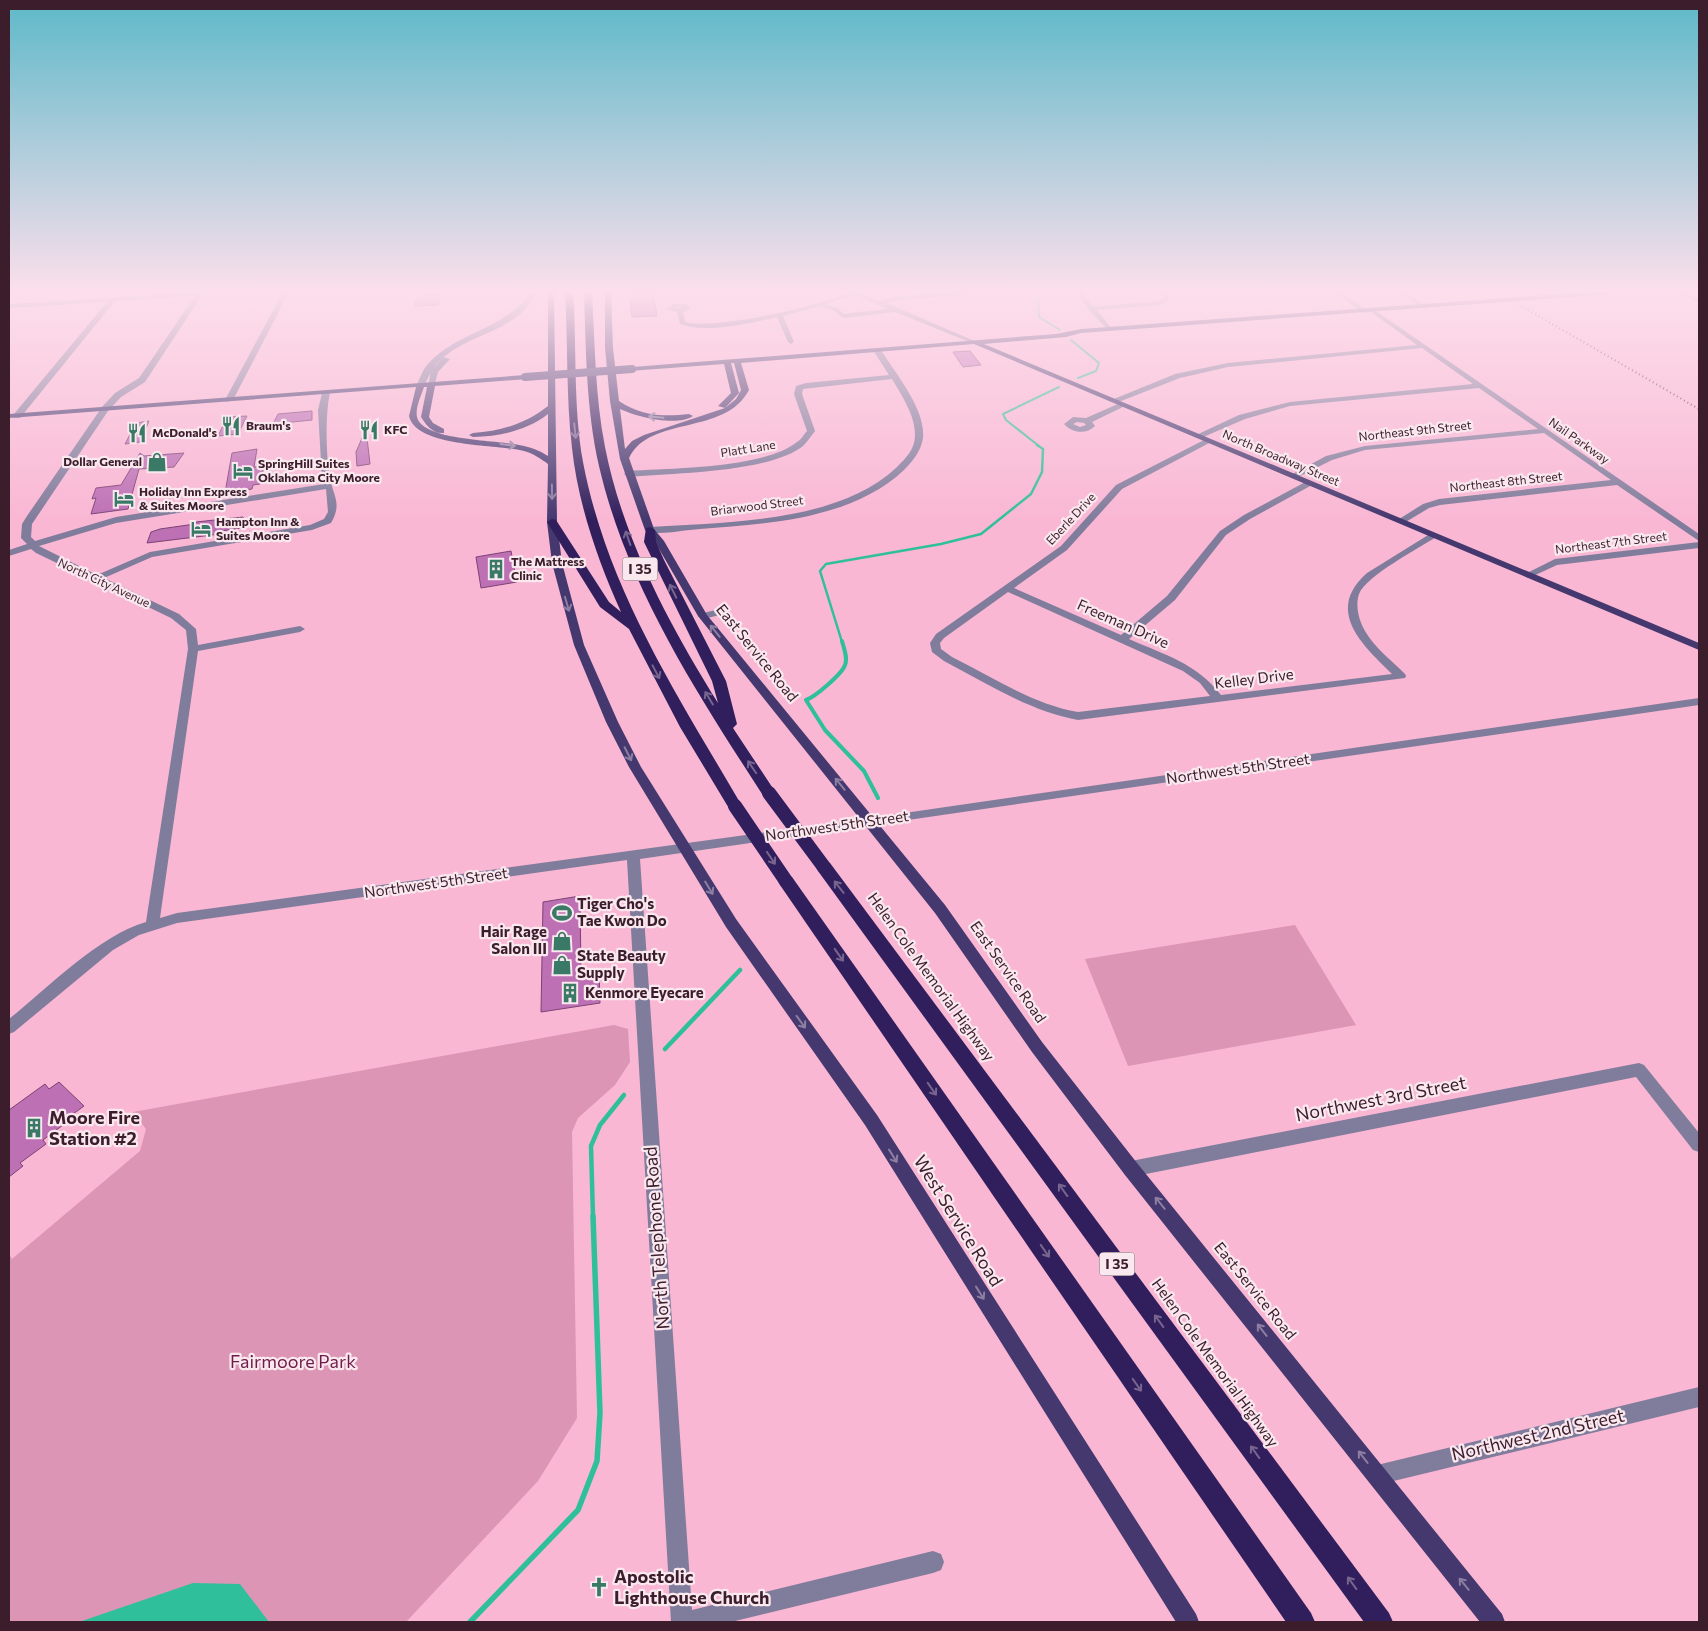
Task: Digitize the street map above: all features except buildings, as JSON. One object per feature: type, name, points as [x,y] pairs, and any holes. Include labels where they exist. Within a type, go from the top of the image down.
[{"type":"highway","name":"I 35","points":[[573,368],[579,468],[601,549],[633,630],[680,717],[735,806],[786,881],[1302,1622]]},
{"type":"highway","name":"Helen Cole Memorial Highway","points":[[593,368],[597,420],[604,465],[631,549],[653,599],[679,649],[734,740],[769,793],[1380,1622]]},
{"type":"highway","points":[[552,522],[604,604],[633,630]]},
{"type":"highway","points":[[650,530],[650,542],[658,560],[720,681],[734,740]]},
{"type":"main road","points":[[551,368],[551,463]]},
{"type":"main road","name":"East Service Road","points":[[611,368],[614,401],[628,474],[650,530],[659,540],[703,616],[940,909],[1037,1047],[1131,1169],[1494,1622]]},
{"type":"main road","points":[[13,416],[644,368]]},
{"type":"main road","points":[[614,401],[629,411],[650,417],[679,418],[710,411],[724,405],[734,392],[728,368]]},
{"type":"main road","points":[[624,459],[635,443],[647,436],[720,413],[734,406],[742,398],[745,390],[739,368]]},
{"type":"main road","name":"North Broadway Street","points":[[1036,368],[1699,647]]},
{"type":"main road","points":[[431,385],[425,412],[427,422],[437,430],[454,434],[482,435],[517,428],[536,420],[551,407]]},
{"type":"main road","points":[[420,386],[413,417],[416,425],[427,433],[444,437],[520,446],[540,454],[551,463]]},
{"type":"main road","name":"West Service Road","points":[[551,463],[552,522],[561,582],[579,644],[595,685],[635,767],[731,923],[870,1120],[1188,1622]]},
{"type":"street","points":[[13,416],[54,368]]},
{"type":"street","points":[[31,546],[26,538],[27,524],[105,409],[118,395],[142,380],[150,368]]},
{"type":"street","points":[[229,400],[246,368]]},
{"type":"street","points":[[420,386],[427,368]]},
{"type":"street","points":[[431,385],[437,368]]},
{"type":"street","name":"Briarwood Street","points":[[650,530],[764,520],[809,512],[844,502],[884,482],[909,459],[918,445],[920,436],[916,418],[910,405],[887,368]]},
{"type":"street","points":[[1114,401],[1178,376],[1212,368]]},
{"type":"street","name":"Nail Parkway","points":[[1454,368],[1699,538]]},
{"type":"street","name":"Platt Lane","points":[[628,474],[748,463],[784,454],[801,445],[811,431],[798,394],[799,388],[806,385],[893,378]]},
{"type":"street","points":[[1198,436],[1242,417],[1279,406],[1322,400],[1479,386]]},
{"type":"street","points":[[95,579],[150,555],[318,526],[328,521],[332,512],[332,494],[326,479],[322,410],[326,393]]},
{"type":"street","points":[[1087,421],[1123,405]]},
{"type":"street","name":"Northeast 9th Street","points":[[1293,476],[1330,458],[1365,448],[1544,431]]},
{"type":"street","name":"Eberle Drive","points":[[935,643],[940,636],[1064,548],[1119,487],[1209,441]]},
{"type":"street","name":"Northeast 8th Street","points":[[1401,521],[1426,506],[1439,502],[1619,482]]},
{"type":"street","points":[[1122,640],[1171,598],[1223,533],[1247,517],[1309,483]]},
{"type":"street","points":[[9,553],[81,529],[116,520],[329,486]]},
{"type":"street","name":"Kelley Drive","points":[[935,643],[936,650],[948,659],[1038,705],[1063,714],[1089,715],[1401,676],[1360,632],[1353,614],[1354,597],[1362,583],[1433,535]]},
{"type":"street","name":"Northeast 7th Street","points":[[1528,575],[1555,562],[1699,544]]},
{"type":"street","name":"North City Avenue","points":[[31,546],[95,579],[175,616],[187,624],[192,636],[193,649],[152,924]]},
{"type":"street","name":"Freeman Drive","points":[[1007,588],[1197,674],[1218,698]]},
{"type":"street","points":[[703,616],[720,612]]},
{"type":"street","points":[[193,649],[300,629]]},
{"type":"street","name":"Northwest 5th Street","points":[[9,1028],[108,946],[134,931],[177,918],[870,822],[1699,702]]},
{"type":"street","name":"North Telephone Road","points":[[633,854],[682,1622]]},
{"type":"street","name":"Northwest 3rd Street","points":[[1131,1169],[1639,1070],[1699,1145]]},
{"type":"street","name":"Northwest 2nd Street","points":[[1377,1475],[1699,1396]]},
{"type":"street","points":[[688,1622],[933,1562]]},
{"type":"green space","points":[[1295,925],[1356,1025],[1128,1066],[1085,959]]},
{"type":"green space","name":"Fairmoore Park","points":[[614,1025],[628,1029],[630,1062],[615,1085],[578,1118],[572,1132],[577,1418],[538,1481],[406,1622],[9,1622],[9,1254],[12,1259],[140,1151],[146,1129],[133,1112]]},
{"type":"shaded area","points":[[193,1583],[240,1584],[269,1622],[79,1622]]},
{"type":"waterway","points":[[1078,378],[1096,371],[1097,368]]},
{"type":"waterway","points":[[1039,446],[1006,420],[1003,414],[1059,387]]},
{"type":"waterway","points":[[842,642],[820,571],[826,564],[941,544],[981,534],[1031,494],[1042,472],[1043,449],[1037,445]]},
{"type":"waterway","points":[[842,641],[846,659],[843,669],[828,685],[806,700],[825,730],[864,771],[878,798]]},
{"type":"waterway","points":[[665,1049],[740,970]]},
{"type":"waterway","points":[[593,1217],[591,1146],[600,1125],[624,1095]]},
{"type":"waterway","points":[[470,1622],[578,1510],[597,1461],[600,1413],[593,1216]]},
{"type":"railway","points":[[1628,368],[1699,409]]},
{"type":"place","name":"Braum's","points":[[231,426]]},
{"type":"place","name":"KFC","points":[[369,430]]},
{"type":"place","name":"McDonald's","points":[[137,433]]},
{"type":"place","name":"Dollar General","points":[[157,462]]},
{"type":"place","name":"SpringHill Suites Oklahoma City Moore","points":[[243,471]]},
{"type":"place","name":"Holiday Inn Express & Suites Moore","points":[[124,499]]},
{"type":"place","name":"Hampton Inn & Suites Moore","points":[[201,529]]},
{"type":"place","name":"The Mattress Clinic","points":[[496,569]]},
{"type":"place","name":"Tiger Cho's Tae Kwon Do","points":[[562,913]]},
{"type":"place","name":"Hair Rage Salon III","points":[[562,941]]},
{"type":"place","name":"State Beauty Supply","points":[[562,965]]},
{"type":"place","name":"Kenmore Eyecare","points":[[570,993]]},
{"type":"place","name":"Moore Fire Station #2","points":[[34,1128]]},
{"type":"place","name":"Apostolic Lighthouse Church","points":[[599,1587]]}]
